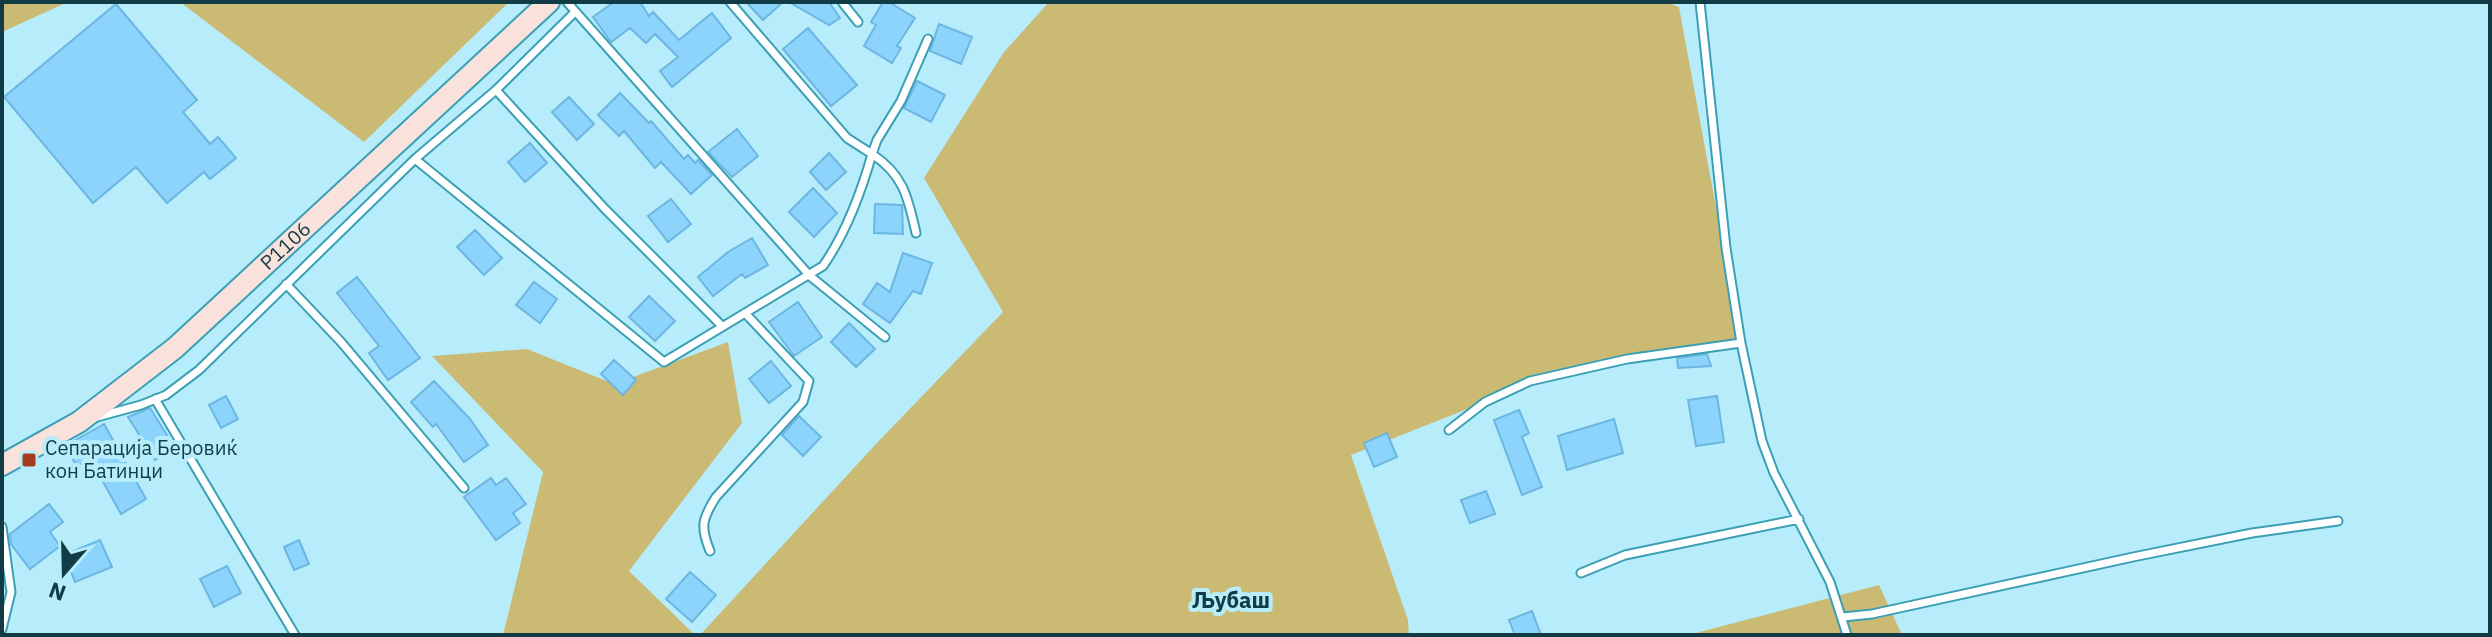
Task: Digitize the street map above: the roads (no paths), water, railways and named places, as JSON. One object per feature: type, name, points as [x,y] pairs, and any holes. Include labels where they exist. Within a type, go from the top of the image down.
[{"type":"main road","name":"P1106","points":[[2,465],[79,422],[175,348],[549,2]]},
{"type":"lane","points":[[567,2],[810,276],[885,337]]},
{"type":"lane","points":[[730,2],[847,138],[888,164],[906,191],[916,233]]},
{"type":"lane","points":[[842,2],[858,22]]},
{"type":"lane","points":[[1700,2],[1726,248],[1741,343],[1762,441],[1774,473],[1830,582],[1847,635]]},
{"type":"lane","points":[[79,422],[166,395],[199,370],[415,159],[496,90],[575,12]]},
{"type":"lane","points":[[415,159],[664,362],[823,266],[836,248],[863,186],[877,140],[901,101],[928,39]]},
{"type":"lane","points":[[496,90],[605,209],[722,326]]},
{"type":"lane","points":[[286,284],[341,342],[464,488]]},
{"type":"lane","points":[[710,551],[703,523],[706,513],[716,497],[803,402],[809,381],[745,313]]},
{"type":"lane","points":[[1449,430],[1485,402],[1530,381],[1627,359],[1741,343]]},
{"type":"lane","points":[[155,399],[295,635]]},
{"type":"lane","points":[[1581,573],[1625,555],[1799,519]]},
{"type":"lane","points":[[1843,617],[1872,614],[2252,533],[2338,521]]},
{"type":"lane","points":[[2,527],[11,592],[2,629]]},
{"type":"place","name":"Сепарација Беровиќ кон Батинци","points":[[29,460]]},
{"type":"district","name":"Љубаш","points":[[1231,600]]}]
